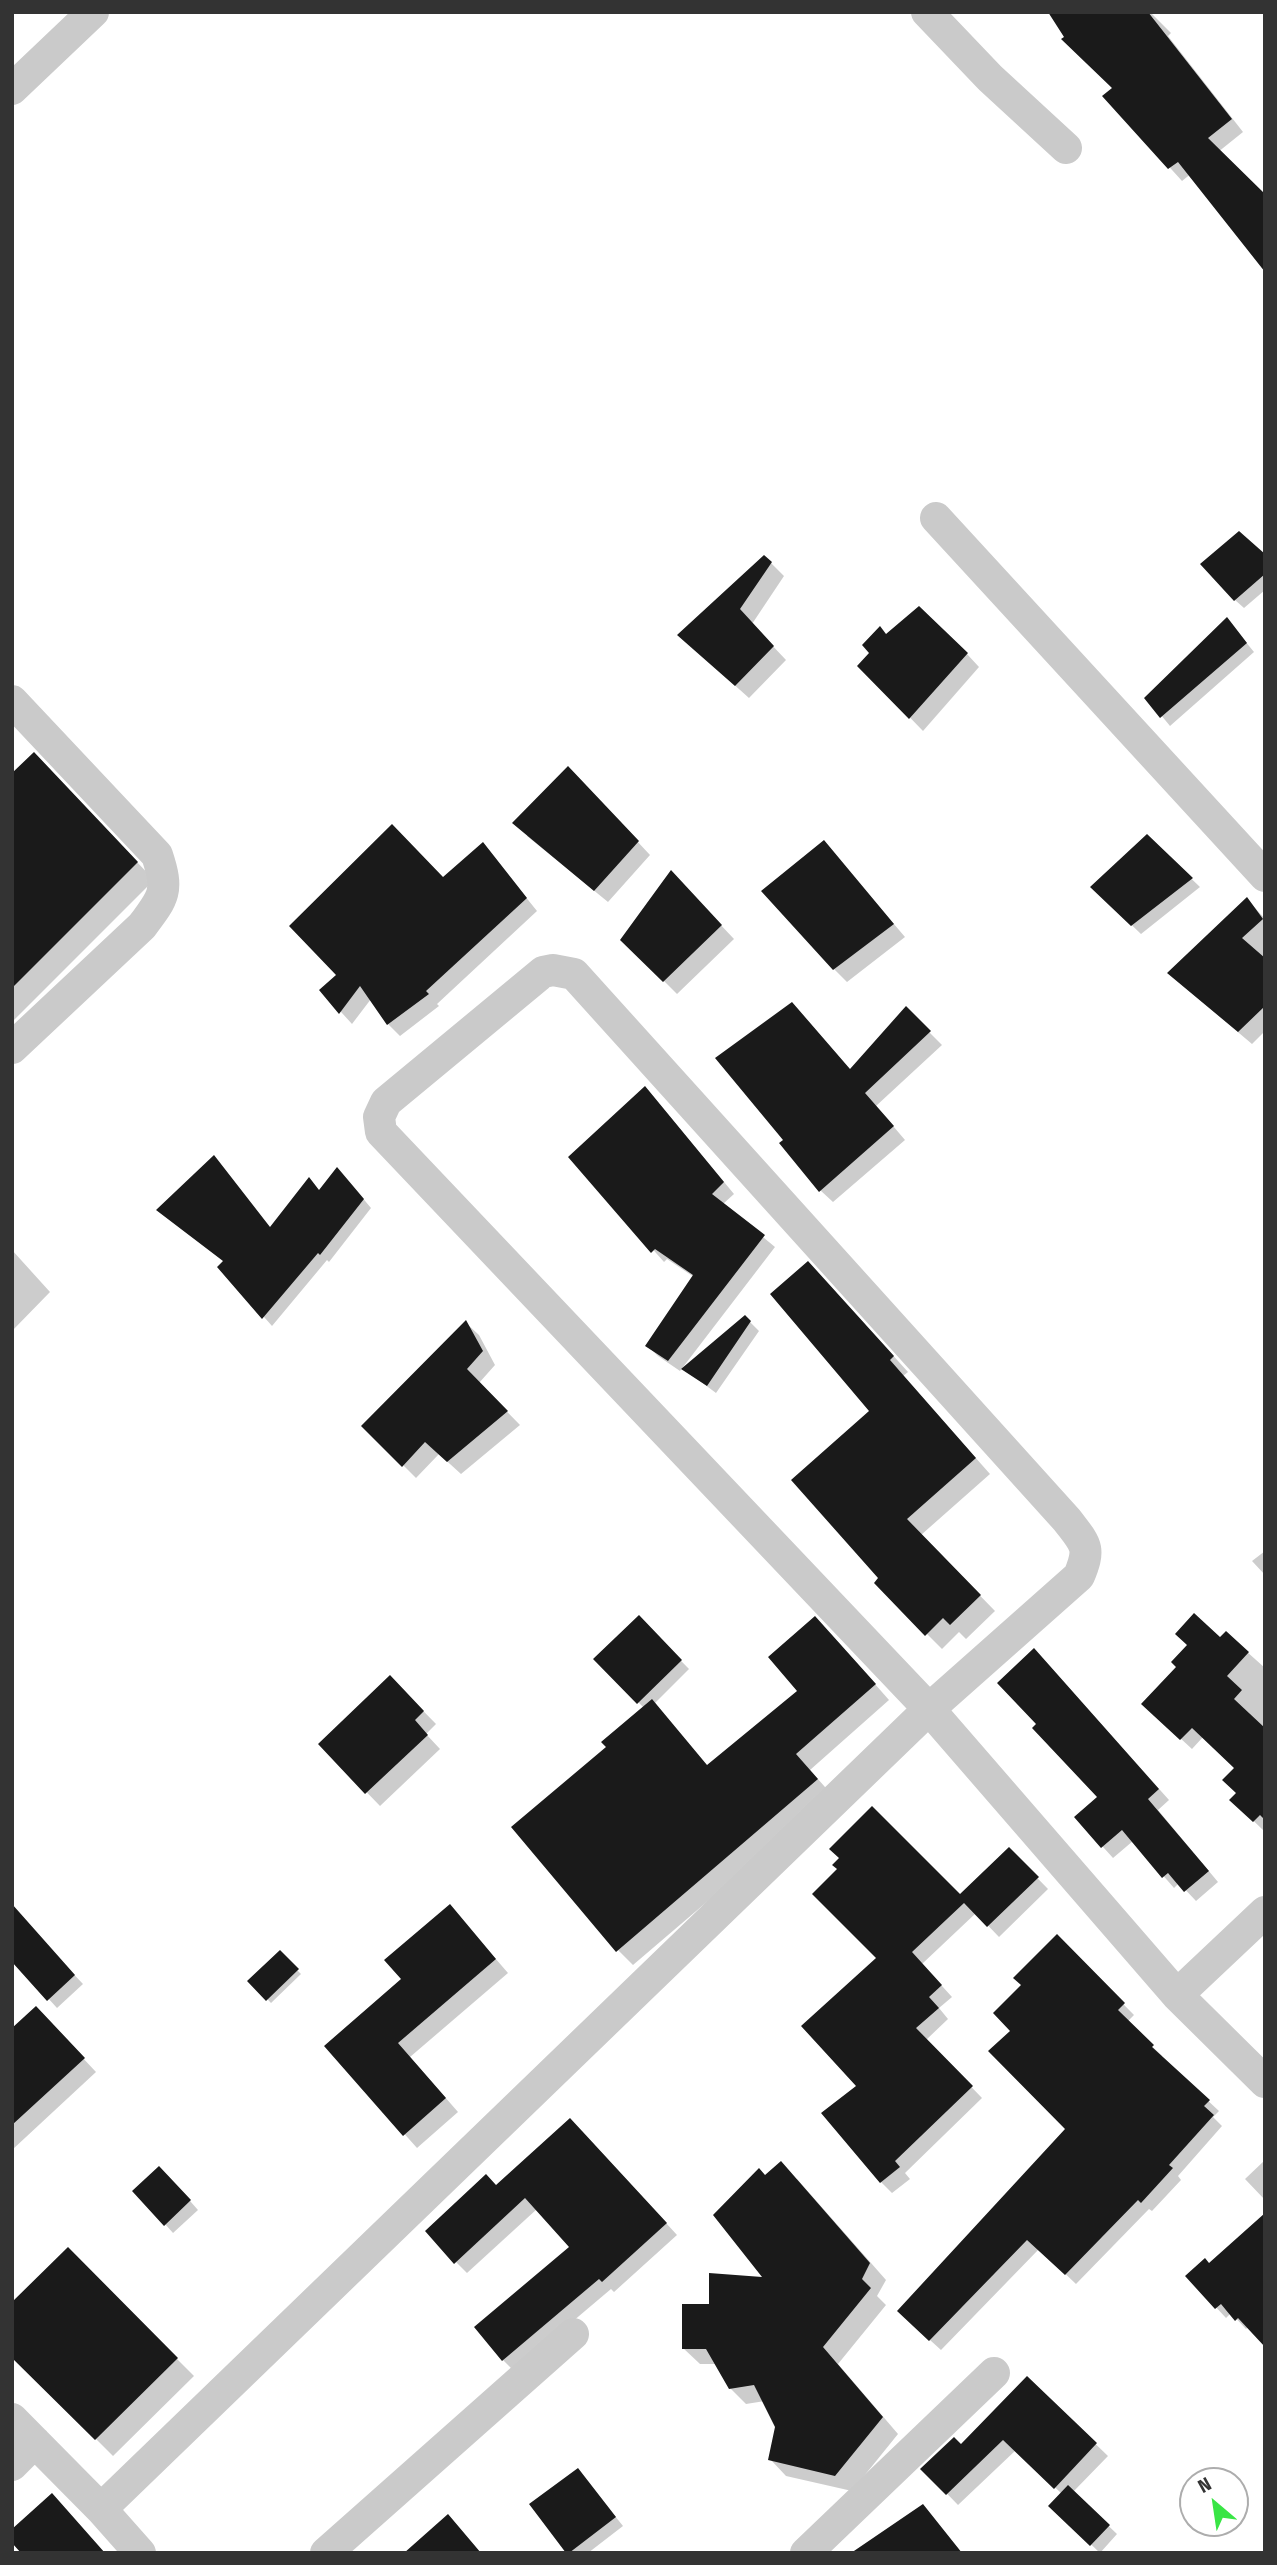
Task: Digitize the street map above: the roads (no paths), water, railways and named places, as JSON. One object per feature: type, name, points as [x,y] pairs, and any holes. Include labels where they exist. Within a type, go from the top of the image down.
[{"type":"street","points":[[12,89],[93,12]]},
{"type":"street","points":[[927,12],[990,78],[1066,148]]},
{"type":"street","points":[[936,518],[1265,877]]},
{"type":"street","points":[[12,701],[157,855],[165,880],[158,904],[142,926],[12,1048]]},
{"type":"street","points":[[101,2509],[929,1709],[1079,1576],[1087,1556],[1083,1541],[1039,1489],[573,974],[553,970],[543,972],[386,1102],[379,1117],[381,1132],[929,1709],[1177,1995],[1265,2082]]},
{"type":"street","points":[[1177,1995],[1265,1912]]},
{"type":"street","points":[[326,2553],[573,2334]]},
{"type":"street","points":[[806,2553],[993,2374]]},
{"type":"street","points":[[12,2419],[101,2509],[140,2553]]},
{"type":"street","points":[[12,2465],[35,2442]]}]
